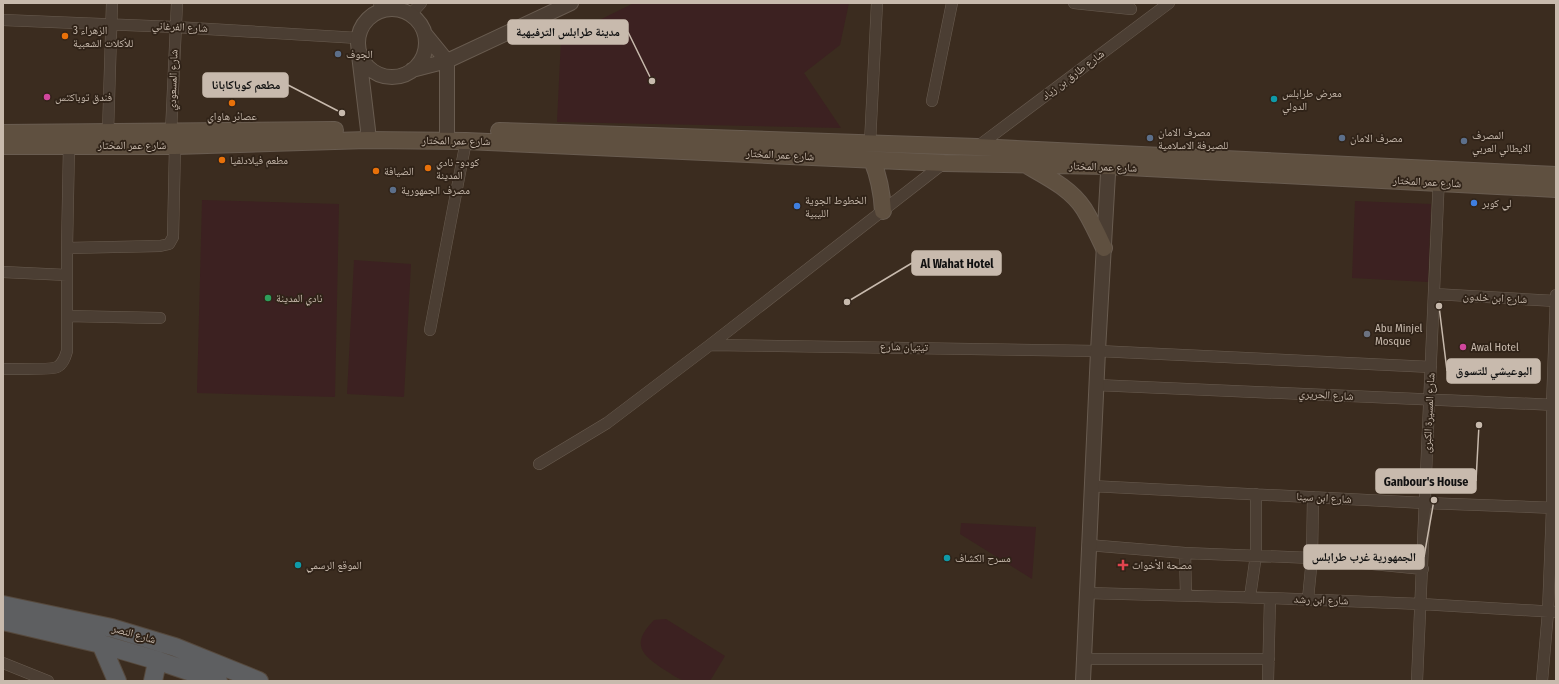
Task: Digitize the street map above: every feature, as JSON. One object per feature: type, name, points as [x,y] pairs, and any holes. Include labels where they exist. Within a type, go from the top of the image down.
[{"type":"highway","name":"شارع النصر","points":[[3,605],[112,628],[175,646],[259,681]]},
{"type":"highway","name":"شارع النصر","points":[[3,621],[101,644],[160,661],[218,681]]},
{"type":"highway","points":[[101,644],[117,681]]},
{"type":"highway","points":[[153,681],[156,668],[160,661]]},
{"type":"main road","name":"شارع عمر المختار","points":[[3,132],[108,132],[173,139]]},
{"type":"main road","name":"شارع عمر المختار","points":[[446,135],[466,141],[944,163],[1025,165],[1109,160]]},
{"type":"main road","name":"شارع عمر المختار","points":[[3,146],[69,146],[173,139],[446,135],[870,143],[977,147],[1109,160],[1439,176],[1556,175]]},
{"type":"main road","points":[[872,160],[882,190],[883,211]]},
{"type":"main road","points":[[1025,165],[1053,180],[1068,191],[1083,208],[1104,248]]},
{"type":"main road","name":"شارع عمر المختار","points":[[1439,176],[1556,189]]},
{"type":"street","points":[[108,132],[112,3]]},
{"type":"street","name":"شارع المسعودي","points":[[67,248],[160,246],[169,244],[173,237],[173,139],[175,27],[177,3]]},
{"type":"street","points":[[411,14],[421,3]]},
{"type":"street","points":[[359,52],[363,62],[371,70],[381,75],[391,77],[402,75],[412,70],[447,61],[571,3]]},
{"type":"street","points":[[870,143],[877,3]]},
{"type":"street","points":[[932,101],[952,3]]},
{"type":"street","points":[[1074,3],[1129,6],[1140,25]]},
{"type":"street","name":"شارع طارق بن زياد","points":[[977,147],[1169,3]]},
{"type":"street","points":[[368,135],[358,38],[360,29],[365,22],[383,6],[411,14],[422,26],[426,44],[424,54],[419,63],[412,70]]},
{"type":"street","name":"شارع الفرغاني","points":[[3,20],[175,27],[358,38]]},
{"type":"street","points":[[425,34],[447,61],[446,135]]},
{"type":"street","points":[[430,330],[466,141]]},
{"type":"street","points":[[3,369],[56,368],[63,362],[67,351],[69,146]]},
{"type":"street","points":[[1083,681],[1088,545],[1109,160]]},
{"type":"street","points":[[539,464],[607,422],[710,345],[944,163]]},
{"type":"street","name":"شارع المسيرة الكبرى","points":[[1417,681],[1439,176]]},
{"type":"street","points":[[3,272],[67,275]]},
{"type":"street","name":"شارع ابن خلدون","points":[[1434,294],[1556,301]]},
{"type":"street","points":[[1542,681],[1552,612],[1556,295]]},
{"type":"street","points":[[67,316],[160,318]]},
{"type":"street","name":"تيتيان شارع","points":[[710,345],[1098,351],[1431,367]]},
{"type":"street","name":"شارع الحريري","points":[[1096,385],[1554,405]]},
{"type":"street","name":"شارع ابن سينا","points":[[1091,486],[1554,508]]},
{"type":"street","points":[[1250,597],[1256,555],[1256,494]]},
{"type":"street","points":[[1308,599],[1312,558],[1312,497]]},
{"type":"street","points":[[1088,545],[1185,553],[1312,558],[1423,569]]},
{"type":"street","points":[[1185,553],[1186,595]]},
{"type":"street","name":"شارع ابن رشد","points":[[1087,593],[1308,599],[1552,612]]},
{"type":"street","points":[[1268,681],[1270,598]]},
{"type":"street","points":[[1084,659],[1269,659]]},
{"type":"street","points":[[3,663],[48,681]]},
{"type":"shaded area","points":[[634,3],[849,3],[840,45],[804,73],[841,128],[557,122],[561,39]]},
{"type":"shaded area","name":"نادي المدينة","points":[[202,200],[339,204],[335,397],[197,393]]},
{"type":"shaded area","points":[[1355,201],[1431,204],[1428,282],[1352,278]]},
{"type":"shaded area","points":[[354,260],[411,264],[404,397],[347,394]]},
{"type":"shaded area","points":[[961,523],[1036,527],[1032,579],[960,534]]},
{"type":"shaded area","points":[[666,619],[725,656],[710,681],[696,682],[680,679],[663,669],[648,658],[644,653],[641,647],[641,641],[647,628],[654,620]]},
{"type":"place","name":"الزهراء 3 للأكلات الشعبية","points":[[65,36]]},
{"type":"place","name":"الجوف","points":[[338,54]]},
{"type":"place","name":"مدينة طرابلس الترفيهية","points":[[652,81]]},
{"type":"place","name":"فندق توباكتس","points":[[47,97]]},
{"type":"place","name":"معرض طرابلس الدولي","points":[[1274,99]]},
{"type":"place","name":"عصائر هاواي","points":[[232,103]]},
{"type":"place","name":"مطعم كوباكابانا","points":[[342,113]]},
{"type":"place","name":"مصرف الامان للصيرفة الاسلامية","points":[[1150,138]]},
{"type":"place","name":"مصرف الامان","points":[[1342,138]]},
{"type":"place","name":"المصرف الايطالي العربي","points":[[1464,141]]},
{"type":"place","name":"مطعم فيلادلفيا","points":[[222,160]]},
{"type":"place","name":"كودو- نادي المدينة","points":[[428,168]]},
{"type":"place","name":"الضيافة","points":[[376,171]]},
{"type":"place","name":"مصرف الجمهورية","points":[[393,190]]},
{"type":"place","name":"لي كوبر","points":[[1474,203]]},
{"type":"place","name":"الخطوط الجوية الليبية","points":[[797,206]]},
{"type":"place","name":"نادي المدينة","points":[[268,298]]},
{"type":"place","name":"Al Wahat Hotel","points":[[847,302]]},
{"type":"place","name":"البوعيشي للتسوق","points":[[1439,306]]},
{"type":"place","name":"Abu Minjel Mosque","points":[[1367,334]]},
{"type":"place","name":"Awal Hotel","points":[[1463,347]]},
{"type":"place","name":"Ganbour's House","points":[[1479,425]]},
{"type":"place","name":"الجمهورية غرب طرابلس","points":[[1434,500]]},
{"type":"place","name":"مسرح الكشاف","points":[[947,558]]},
{"type":"place","name":"الموقع الرسمي","points":[[298,565]]},
{"type":"place","name":"مصحة الأخوات","points":[[1123,565]]}]
